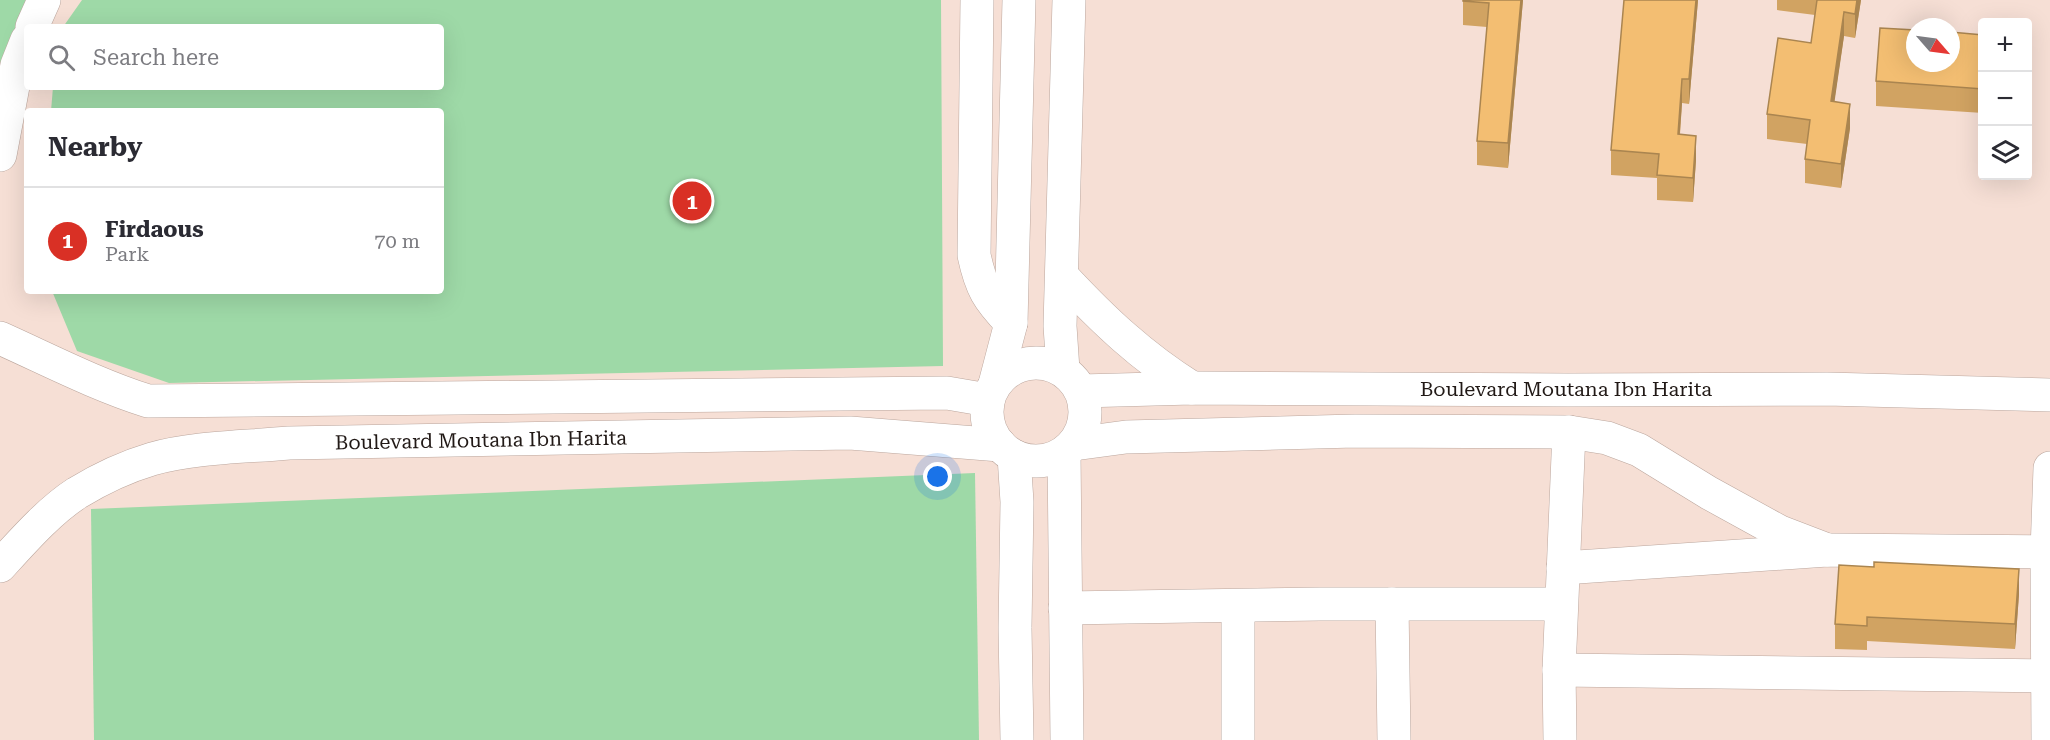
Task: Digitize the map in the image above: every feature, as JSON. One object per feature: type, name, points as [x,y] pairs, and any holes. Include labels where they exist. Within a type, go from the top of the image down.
[{"type":"street","points":[[33,24],[44,0]]},
{"type":"street","points":[[977,0],[974,255],[979,280],[991,303],[1011,323]]},
{"type":"street","points":[[1019,0],[1011,323],[987,416],[991,432],[1007,451],[1031,461],[1048,460],[1069,448],[1126,437],[1355,431],[1569,432],[1607,438],[1639,450],[1779,532],[1827,550]]},
{"type":"street","points":[[1067,740],[1065,608],[1069,448],[1081,432],[1085,418],[1085,405],[1072,380],[1060,326],[1069,0]]},
{"type":"street","points":[[0,155],[17,65],[24,48]]},
{"type":"street","points":[[1062,276],[1130,345],[1160,368],[1192,388]]},
{"type":"street","name":"Boulevard Moutana Ibn Harita","points":[[0,338],[124,394],[148,401],[992,392]]},
{"type":"street","points":[[992,392],[1007,372],[1022,364],[1035,362],[1050,364],[1072,380]]},
{"type":"street","name":"Boulevard Moutana Ibn Harita","points":[[1072,380],[1192,388],[1827,389],[2050,395]]},
{"type":"street","points":[[1560,740],[1559,669],[1569,432]]},
{"type":"street","name":"Boulevard Moutana Ibn Harita","points":[[0,566],[30,534],[75,494],[117,471],[153,458],[207,450],[289,443],[850,433],[1007,451]]},
{"type":"street","points":[[1007,451],[1017,502],[1015,628],[1017,740]]},
{"type":"street","points":[[2048,740],[2050,468]]},
{"type":"street","points":[[1563,568],[1827,550],[2048,552]]},
{"type":"street","points":[[1392,604],[1394,740]]},
{"type":"street","points":[[1065,608],[1561,604]]},
{"type":"street","points":[[1238,606],[1238,740]]},
{"type":"street","points":[[1559,669],[2048,676]]},
{"type":"green space","points":[[0,0],[44,0],[37,24],[24,24],[24,70],[0,155]]},
{"type":"green space","points":[[82,0],[941,0],[943,366],[169,383],[77,351],[53,294],[444,294],[444,108],[51,108],[53,90],[444,90],[444,24],[65,24]]},
{"type":"green space","points":[[975,473],[979,740],[94,740],[91,509]]},
{"type":"building","points":[[1463,0],[1521,0],[1508,143],[1477,141],[1489,3]]},
{"type":"building","points":[[1624,0],[1696,0],[1689,79],[1682,79],[1678,134],[1696,136],[1693,178],[1657,175],[1659,154],[1611,150]]},
{"type":"building","points":[[1817,0],[1857,0],[1855,14],[1844,12],[1831,101],[1850,104],[1841,164],[1805,159],[1810,120],[1767,114],[1778,38],[1811,43]]},
{"type":"building","points":[[1880,28],[1906,29],[1906,72],[1960,72],[1960,33],[1978,35],[1978,89],[1876,81]]},
{"type":"building","points":[[1874,562],[2019,569],[2015,624],[1867,617],[1867,626],[1835,624],[1839,565],[1874,567]]},
{"type":"place","name":"Firdaous","points":[[692,201]]}]
